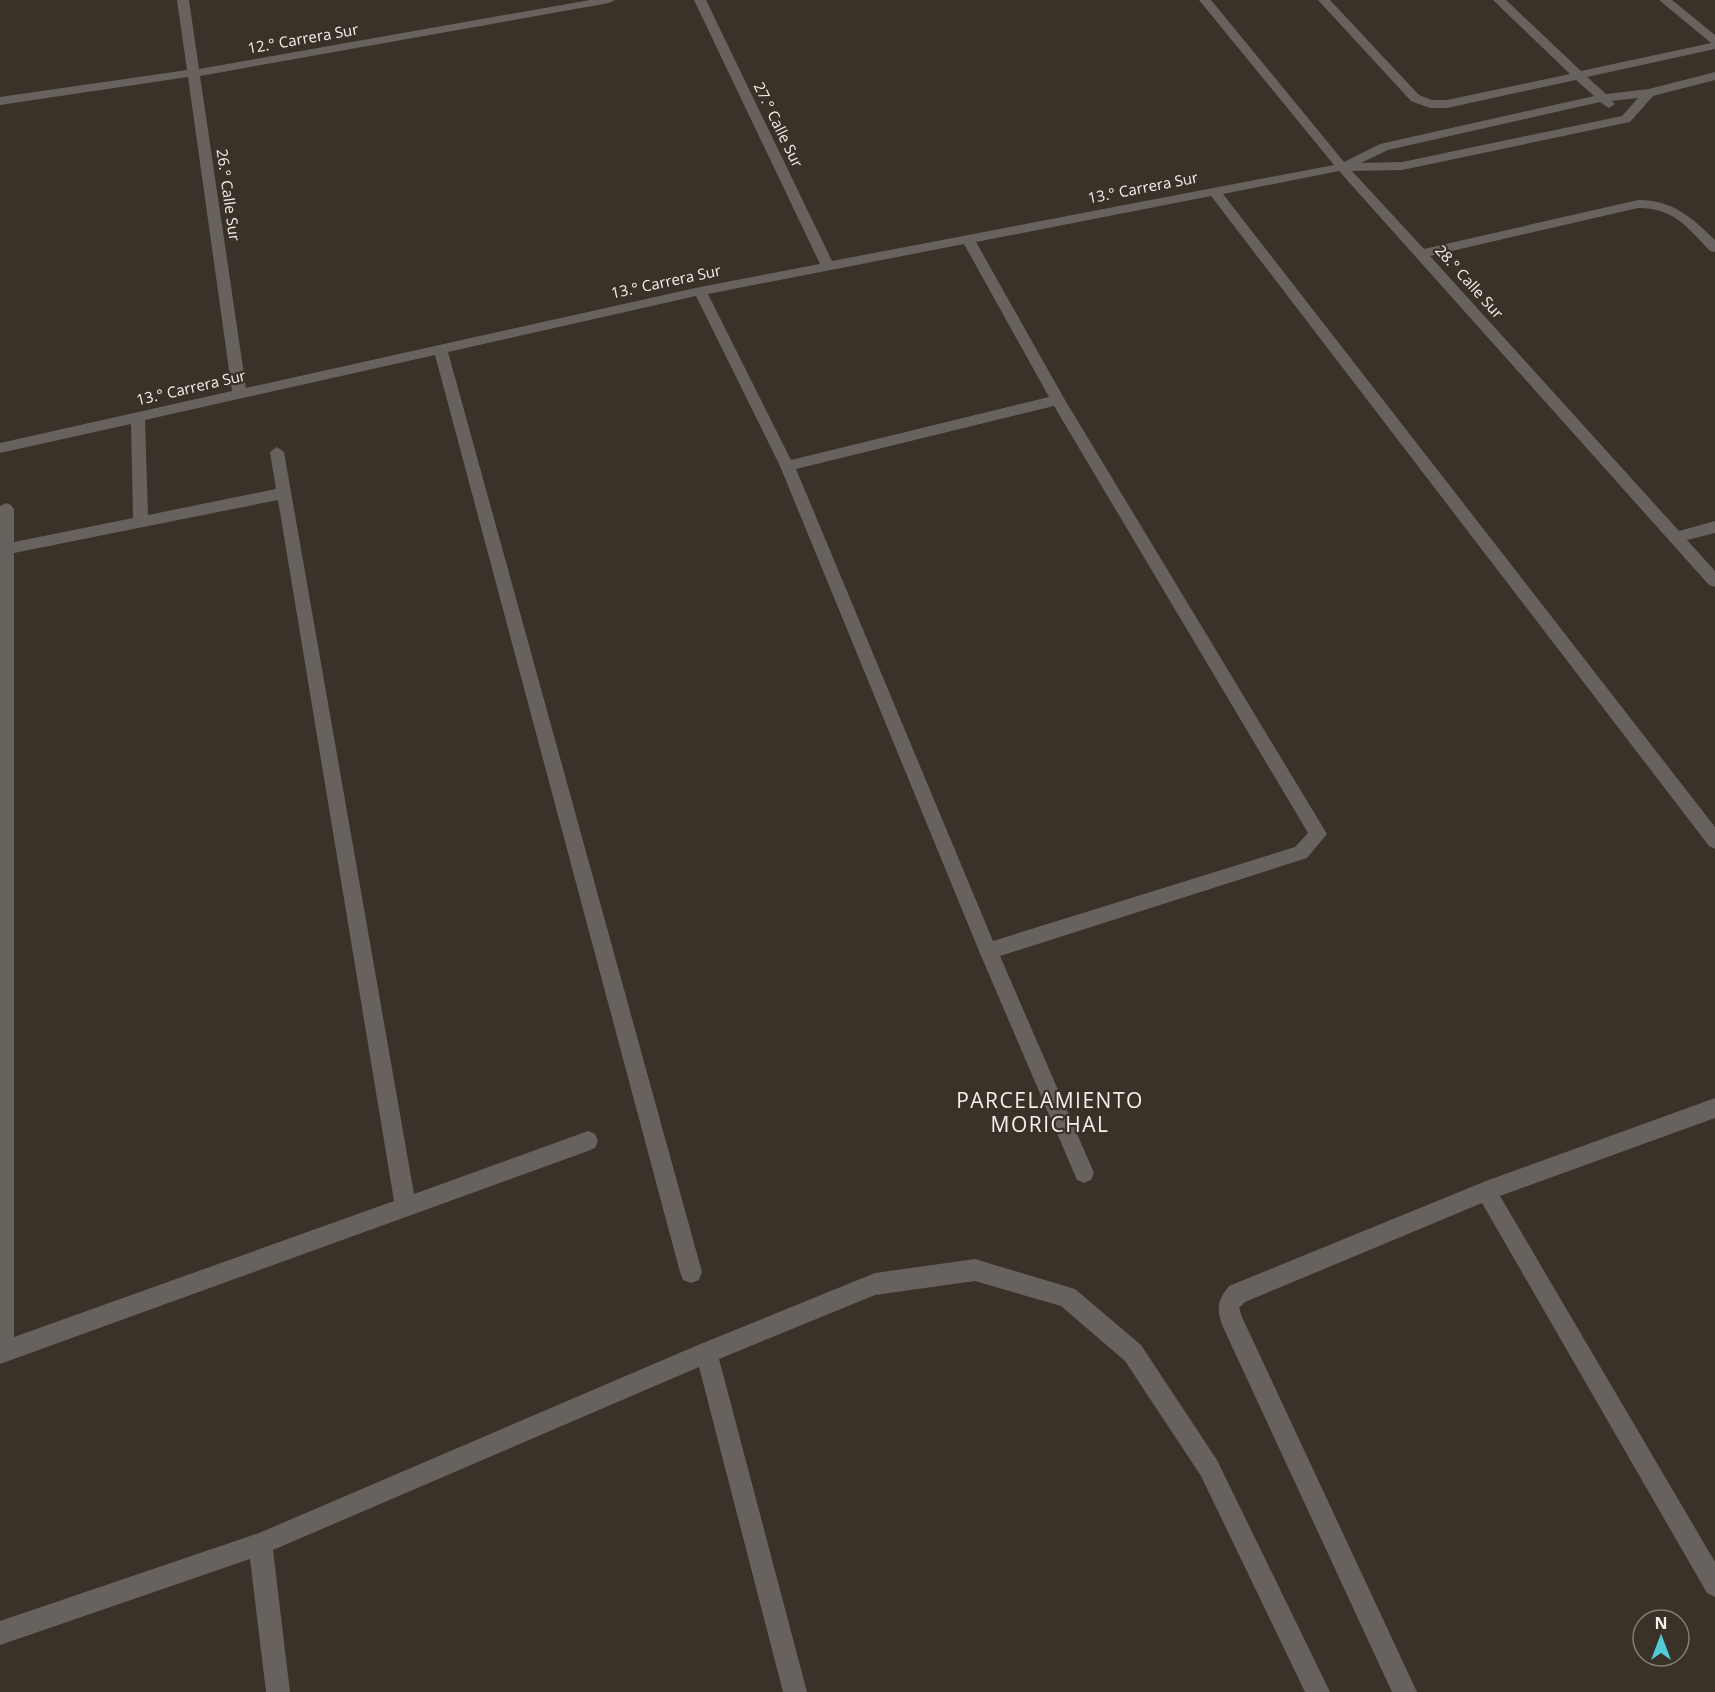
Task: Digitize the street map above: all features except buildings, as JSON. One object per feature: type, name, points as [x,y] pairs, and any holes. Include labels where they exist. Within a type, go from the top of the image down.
[{"type":"street","name":"26.° Calle Sur","points":[[183,0],[240,394]]},
{"type":"street","name":"12.° Carrera Sur","points":[[0,101],[194,73],[609,0]]},
{"type":"street","name":"27.° Calle Sur","points":[[700,0],[827,265]]},
{"type":"street","name":"28.° Calle Sur","points":[[1205,0],[1342,167],[1715,581]]},
{"type":"street","points":[[1324,0],[1415,98],[1430,104],[1447,104],[1715,46]]},
{"type":"street","points":[[1499,0],[1626,119]]},
{"type":"street","points":[[1665,0],[1715,40]]},
{"type":"street","points":[[1342,167],[1384,147],[1603,99],[1649,93],[1715,76]]},
{"type":"street","points":[[1342,167],[1402,166],[1626,119],[1649,93]]},
{"type":"street","name":"13.° Carrera Sur","points":[[0,448],[700,291],[1342,167]]},
{"type":"street","points":[[1214,191],[1715,841]]},
{"type":"street","points":[[1422,254],[1638,204],[1656,203],[1674,209],[1715,248]]},
{"type":"street","points":[[967,238],[1058,400],[1318,834],[1301,854],[988,951]]},
{"type":"street","points":[[700,291],[787,466],[988,951],[1084,1173]]},
{"type":"street","points":[[440,348],[691,1272]]},
{"type":"street","points":[[787,466],[1058,400]]},
{"type":"street","points":[[138,417],[141,522]]},
{"type":"street","points":[[277,452],[406,1208]]},
{"type":"street","points":[[7,549],[284,493]]},
{"type":"street","points":[[6,509],[1,1352],[588,1141]]},
{"type":"street","points":[[1676,537],[1715,527]]},
{"type":"street","points":[[1405,1692],[1232,1319],[1228,1305],[1237,1294],[1486,1191],[1715,1108]]},
{"type":"street","points":[[1486,1191],[1715,1585]]},
{"type":"street","points":[[0,1633],[260,1544],[706,1353],[875,1284],[975,1270],[1067,1297],[1132,1353],[1209,1468],[1318,1692]]},
{"type":"street","points":[[706,1353],[795,1692]]},
{"type":"street","points":[[260,1544],[278,1692]]},
{"type":"district","name":"PARCELAMIENTO MORICHAL","points":[[1050,1113]]}]
